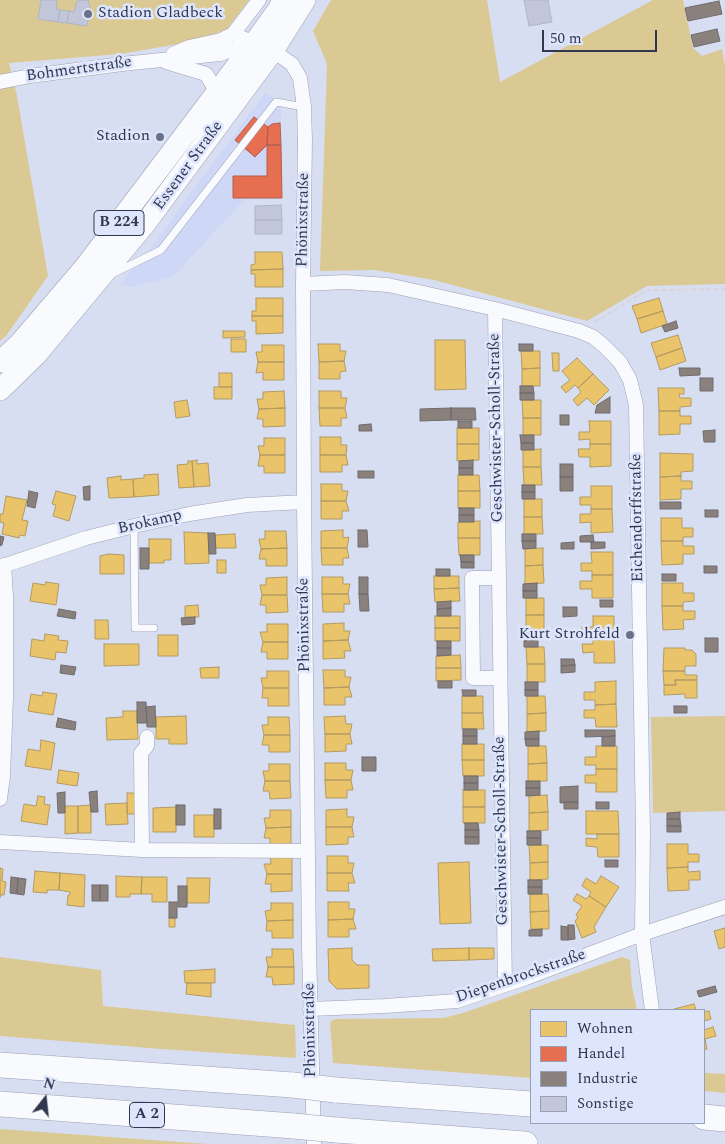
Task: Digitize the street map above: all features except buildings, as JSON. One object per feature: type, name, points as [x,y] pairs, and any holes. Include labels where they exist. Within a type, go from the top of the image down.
[{"type":"highway","points":[[0,1065],[293,1085],[335,1090],[530,1104]]},
{"type":"highway","name":"A 2","points":[[0,1104],[525,1144]]},
{"type":"highway","points":[[705,1117],[725,1119]]},
{"type":"main road","name":"Essener Straße","points":[[0,362],[20,343],[85,267],[254,43],[283,0]]},
{"type":"main road","name":"Essener Straße","points":[[0,390],[36,355],[145,224],[273,51],[305,0]]},
{"type":"street","points":[[233,34],[258,0]]},
{"type":"street","name":"Phönixstraße","points":[[233,34],[273,51],[292,64],[300,78],[304,107],[304,502],[310,1009],[314,1144]]},
{"type":"street","name":"Bohmertstraße","points":[[158,60],[189,47],[221,40],[233,34]]},
{"type":"street","name":"Bohmertstraße","points":[[0,82],[30,76],[220,54],[254,43]]},
{"type":"street","name":"Bohmertstraße","points":[[158,60],[206,74],[217,92]]},
{"type":"street","name":"Eichendorffstraße","points":[[303,284],[344,282],[388,285],[496,309],[579,332],[593,337],[603,345],[620,362],[630,380],[636,404],[643,832],[642,934],[652,1009]]},
{"type":"street","name":"Geschwister-Scholl-Straße","points":[[496,309],[504,985]]},
{"type":"street","name":"Brokamp","points":[[2,566],[86,538],[134,526],[247,505],[304,502]]},
{"type":"street","points":[[0,799],[3,776],[6,698],[6,596],[2,566]]},
{"type":"street","points":[[499,578],[472,578],[473,678],[500,678]]},
{"type":"street","points":[[142,850],[142,753],[147,746],[147,737]]},
{"type":"street","points":[[0,842],[142,850],[308,851]]},
{"type":"street","name":"Diepenbrockstraße","points":[[310,1009],[457,1001],[642,934],[725,907]]},
{"type":"lane","points":[[96,282],[161,250],[276,102],[304,107]]},
{"type":"lane","points":[[134,526],[135,628],[154,628]]},
{"type":"path","points":[[579,332],[650,290],[725,289]]},
{"type":"shaded area","points":[[0,0],[249,0],[227,29],[196,41],[120,54],[9,63],[17,96],[48,276],[6,336],[0,341]]},
{"type":"shaded area","points":[[331,0],[487,0],[500,82],[653,0],[683,0],[693,48],[702,56],[722,49],[725,66],[725,284],[647,286],[587,321],[434,280],[375,270],[320,271],[327,64],[313,31]]},
{"type":"shaded area","points":[[265,93],[275,98],[281,105],[282,198],[245,199],[173,277],[130,287],[121,283],[152,246]]},
{"type":"shaded area","points":[[725,716],[725,811],[653,813],[651,717]]},
{"type":"shaded area","points":[[0,957],[101,970],[103,1006],[295,1025],[296,1058],[0,1036]]},
{"type":"shaded area","points":[[622,957],[630,960],[632,987],[637,1009],[530,1009],[530,1078],[333,1063],[330,1022],[335,1019],[444,1018]]},
{"type":"shaded area","points":[[705,1073],[725,1074],[725,1093],[705,1091]]},
{"type":"shaded area","points":[[0,1129],[207,1144],[0,1144]]},
{"type":"place","name":"Stadion Gladbeck","points":[[88,14]]},
{"type":"place","name":"Stadion","points":[[160,137]]},
{"type":"place","name":"Kurt Strohfeld","points":[[630,635]]}]
